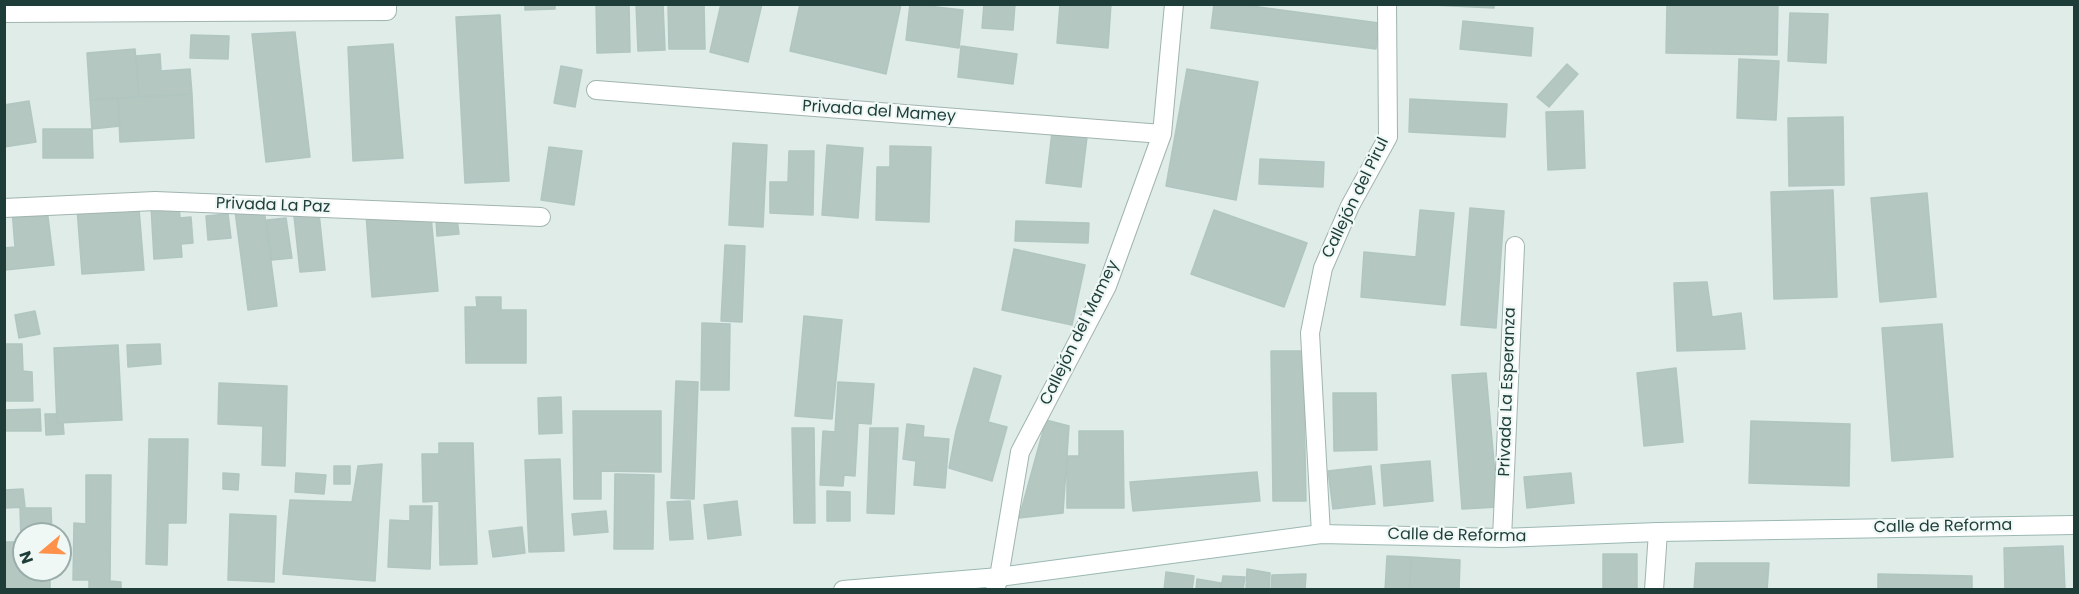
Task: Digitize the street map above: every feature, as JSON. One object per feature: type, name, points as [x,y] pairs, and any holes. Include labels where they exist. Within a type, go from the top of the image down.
[{"type":"street","name":"Callejón del Mamey","points":[[997,583],[1020,452],[1107,286],[1162,134],[1174,4]]},
{"type":"street","name":"Callejón del Pirul","points":[[1321,534],[1310,333],[1323,268],[1350,206],[1388,137],[1387,4]]},
{"type":"street","points":[[4,13],[125,9],[387,8]]},
{"type":"street","name":"Privada del Mamey","points":[[596,90],[1162,134]]},
{"type":"street","name":"Privada La Paz","points":[[4,208],[155,201],[541,217]]},
{"type":"street","name":"Privada La Esperanza","points":[[1502,538],[1515,246]]},
{"type":"street","name":"Calle de Reforma","points":[[843,590],[997,583],[1321,534],[1502,538],[1658,532],[2074,525]]},
{"type":"street","points":[[1654,590],[1658,532]]},
{"type":"building","points":[[525,4],[555,4],[555,9],[525,10]]},
{"type":"building","points":[[596,4],[629,4],[630,52],[597,53]]},
{"type":"building","points":[[636,4],[663,4],[665,50],[638,51]]},
{"type":"building","points":[[668,4],[704,4],[705,49],[669,49]]},
{"type":"building","points":[[721,4],[762,4],[748,62],[710,52]]},
{"type":"building","points":[[800,4],[901,4],[886,74],[790,51]]},
{"type":"building","points":[[910,4],[963,10],[959,48],[906,40]]},
{"type":"building","points":[[984,4],[1015,4],[1013,30],[982,28]]},
{"type":"building","points":[[1060,4],[1111,4],[1108,48],[1057,43]]},
{"type":"building","points":[[1214,4],[1236,4],[1379,23],[1376,49],[1211,28]]},
{"type":"building","points":[[1412,4],[1494,4],[1494,8]]},
{"type":"building","points":[[1667,4],[1778,4],[1777,55],[1666,53]]},
{"type":"building","points":[[1790,13],[1828,14],[1826,63],[1788,61]]},
{"type":"building","points":[[500,15],[509,181],[465,183],[456,17]]},
{"type":"building","points":[[1463,21],[1533,28],[1531,56],[1460,49]]},
{"type":"building","points":[[295,32],[310,157],[266,162],[252,34]]},
{"type":"building","points":[[191,35],[229,36],[228,59],[190,58]]},
{"type":"building","points":[[393,44],[403,158],[353,161],[348,47]]},
{"type":"building","points":[[961,46],[1017,54],[1013,84],[958,77]]},
{"type":"building","points":[[135,49],[139,97],[90,100],[87,53]]},
{"type":"building","points":[[160,54],[161,71],[190,69],[192,94],[139,97],[136,56]]},
{"type":"building","points":[[1739,59],[1779,61],[1776,120],[1737,118]]},
{"type":"building","points":[[1567,64],[1578,74],[1549,107],[1537,97]]},
{"type":"building","points":[[561,66],[582,70],[575,107],[554,103]]},
{"type":"building","points":[[1187,69],[1258,82],[1236,200],[1166,186]]},
{"type":"building","points":[[192,94],[194,138],[120,142],[118,98]]},
{"type":"building","points":[[118,98],[120,126],[92,129],[90,100]]},
{"type":"building","points":[[1410,99],[1507,104],[1505,137],[1409,132]]},
{"type":"building","points":[[29,101],[36,142],[4,147],[4,105]]},
{"type":"building","points":[[1583,111],[1585,168],[1548,170],[1546,112]]},
{"type":"building","points":[[1843,117],[1844,185],[1789,186],[1788,118]]},
{"type":"building","points":[[43,129],[92,129],[93,158],[43,158]]},
{"type":"building","points":[[1052,132],[1087,137],[1081,187],[1046,183]]},
{"type":"building","points":[[733,143],[767,145],[763,227],[729,225]]},
{"type":"building","points":[[827,145],[863,148],[858,218],[822,215]]},
{"type":"building","points":[[890,146],[931,147],[929,222],[876,220],[877,167],[890,167]]},
{"type":"building","points":[[549,147],[582,151],[574,205],[541,200]]},
{"type":"building","points":[[789,151],[814,151],[813,215],[770,213],[770,182],[788,182]]},
{"type":"building","points":[[1260,159],[1324,162],[1323,187],[1259,184]]},
{"type":"building","points":[[1833,190],[1837,297],[1774,299],[1771,192]]},
{"type":"building","points":[[1927,193],[1936,297],[1880,302],[1871,198]]},
{"type":"building","points":[[179,205],[180,218],[191,217],[193,243],[181,244],[182,257],[154,259],[151,206]]},
{"type":"building","points":[[77,208],[139,209],[144,270],[82,274]]},
{"type":"building","points":[[1470,208],[1504,211],[1496,328],[1461,325]]},
{"type":"building","points":[[47,209],[54,265],[5,270],[4,248],[15,247],[12,210]]},
{"type":"building","points":[[264,209],[277,306],[248,310],[235,211]]},
{"type":"building","points":[[1214,210],[1307,243],[1284,307],[1191,274]]},
{"type":"building","points":[[1420,210],[1454,213],[1445,305],[1361,297],[1364,252],[1416,257]]},
{"type":"building","points":[[319,213],[325,270],[300,272],[294,216]]},
{"type":"building","points":[[228,214],[231,238],[208,240],[206,216]]},
{"type":"building","points":[[366,214],[431,216],[438,291],[372,297]]},
{"type":"building","points":[[286,218],[292,258],[272,260],[267,220]]},
{"type":"building","points":[[457,218],[459,234],[437,236],[436,220]]},
{"type":"building","points":[[1016,221],[1089,223],[1088,243],[1015,241]]},
{"type":"building","points":[[725,245],[745,246],[742,322],[721,321]]},
{"type":"building","points":[[1014,249],[1085,265],[1072,325],[1002,310]]},
{"type":"building","points":[[1707,282],[1712,317],[1741,313],[1745,349],[1677,351],[1674,283]]},
{"type":"building","points":[[476,297],[501,297],[501,310],[526,310],[526,363],[466,363],[465,307],[477,307]]},
{"type":"building","points":[[35,311],[40,334],[19,338],[15,315]]},
{"type":"building","points":[[804,316],[842,320],[832,419],[795,416]]},
{"type":"building","points":[[702,323],[730,324],[729,390],[701,390]]},
{"type":"building","points":[[1942,324],[1953,457],[1892,461],[1882,328]]},
{"type":"building","points":[[4,344],[22,344],[23,371],[32,372],[33,401],[4,401]]},
{"type":"building","points":[[160,344],[161,364],[128,367],[127,345]]},
{"type":"building","points":[[118,345],[122,420],[57,423],[54,348]]},
{"type":"building","points":[[1271,351],[1303,351],[1306,501],[1273,501]]},
{"type":"building","points":[[974,368],[1001,376],[988,422],[1007,427],[992,481],[949,468],[956,431]]},
{"type":"building","points":[[1676,368],[1683,442],[1644,446],[1637,373]]},
{"type":"building","points":[[1486,373],[1498,507],[1462,509],[1452,375]]},
{"type":"building","points":[[676,381],[698,382],[694,499],[671,498]]},
{"type":"building","points":[[838,382],[874,384],[871,424],[858,423],[855,476],[844,475],[843,486],[820,485],[823,431],[835,432]]},
{"type":"building","points":[[219,383],[287,386],[285,466],[262,465],[263,426],[218,424]]},
{"type":"building","points":[[1333,393],[1376,393],[1377,450],[1334,451]]},
{"type":"building","points":[[561,397],[562,433],[539,434],[538,398]]},
{"type":"building","points":[[40,409],[41,431],[4,431],[4,410]]},
{"type":"building","points":[[573,411],[661,411],[661,472],[601,471],[601,499],[574,499]]},
{"type":"building","points":[[45,414],[57,414],[57,423],[63,423],[64,434],[46,435]]},
{"type":"building","points":[[1046,420],[1069,426],[1063,513],[1019,518]]},
{"type":"building","points":[[1751,421],[1850,424],[1849,486],[1749,483]]},
{"type":"building","points":[[907,424],[924,426],[923,437],[949,439],[945,488],[914,485],[916,461],[903,459]]},
{"type":"building","points":[[792,428],[814,428],[815,523],[794,523]]},
{"type":"building","points":[[870,428],[898,428],[894,514],[867,513]]},
{"type":"building","points":[[1079,431],[1123,431],[1124,508],[1067,508],[1067,456],[1079,456]]},
{"type":"building","points":[[149,439],[188,439],[186,523],[168,523],[167,565],[146,564]]},
{"type":"building","points":[[439,443],[473,443],[477,564],[440,565],[439,501],[423,502],[422,454],[439,454]]},
{"type":"building","points":[[560,459],[564,551],[529,552],[525,460]]},
{"type":"building","points":[[1430,461],[1433,501],[1384,506],[1381,465]]},
{"type":"building","points":[[382,464],[375,581],[283,574],[290,500],[352,502],[358,466]]},
{"type":"building","points":[[334,466],[350,466],[350,484],[334,484]]},
{"type":"building","points":[[1371,466],[1375,504],[1333,509],[1328,471]]},
{"type":"building","points":[[1257,472],[1260,501],[1133,511],[1130,482]]},
{"type":"building","points":[[223,473],[239,474],[238,490],[223,489]]},
{"type":"building","points":[[296,473],[326,475],[324,494],[295,492]]},
{"type":"building","points":[[1571,473],[1574,503],[1527,508],[1524,477]]},
{"type":"building","points":[[615,474],[654,475],[653,549],[614,549]]},
{"type":"building","points":[[86,475],[111,475],[110,581],[121,582],[121,590],[89,590],[89,580],[73,580],[74,523],[86,524]]},
{"type":"building","points":[[23,489],[25,507],[5,508],[4,490]]},
{"type":"building","points":[[827,491],[850,492],[850,521],[827,521]]},
{"type":"building","points":[[690,501],[693,539],[670,540],[667,502]]},
{"type":"building","points":[[737,501],[741,535],[708,539],[704,505]]},
{"type":"building","points":[[410,506],[432,506],[430,569],[388,567],[390,520],[410,521]]},
{"type":"building","points":[[20,508],[51,508],[52,522],[20,522]]},
{"type":"building","points":[[606,511],[608,532],[574,535],[572,514]]},
{"type":"building","points":[[230,514],[276,516],[274,582],[228,580]]},
{"type":"building","points":[[522,527],[525,553],[493,557],[489,531]]},
{"type":"building","points":[[6,542],[12,542],[12,582],[50,582],[50,590],[6,590]]},
{"type":"building","points":[[2063,546],[2065,590],[2005,590],[2004,548]]},
{"type":"building","points":[[1603,554],[1637,554],[1637,590],[1603,590]]},
{"type":"building","points":[[1387,556],[1411,557],[1410,590],[1385,590]]},
{"type":"building","points":[[1411,557],[1460,560],[1459,590],[1410,590]]},
{"type":"building","points":[[1696,563],[1769,563],[1767,590],[1694,590]]},
{"type":"building","points":[[1247,569],[1270,573],[1269,590],[1246,590]]},
{"type":"building","points":[[1166,572],[1194,576],[1192,590],[1164,590]]},
{"type":"building","points":[[1306,574],[1305,590],[1271,590],[1272,575]]},
{"type":"building","points":[[1878,574],[1972,576],[1972,590],[1878,590]]},
{"type":"building","points":[[1223,576],[1245,577],[1243,590],[1221,590]]},
{"type":"building","points":[[1197,579],[1221,583],[1220,590],[1196,590]]}]
